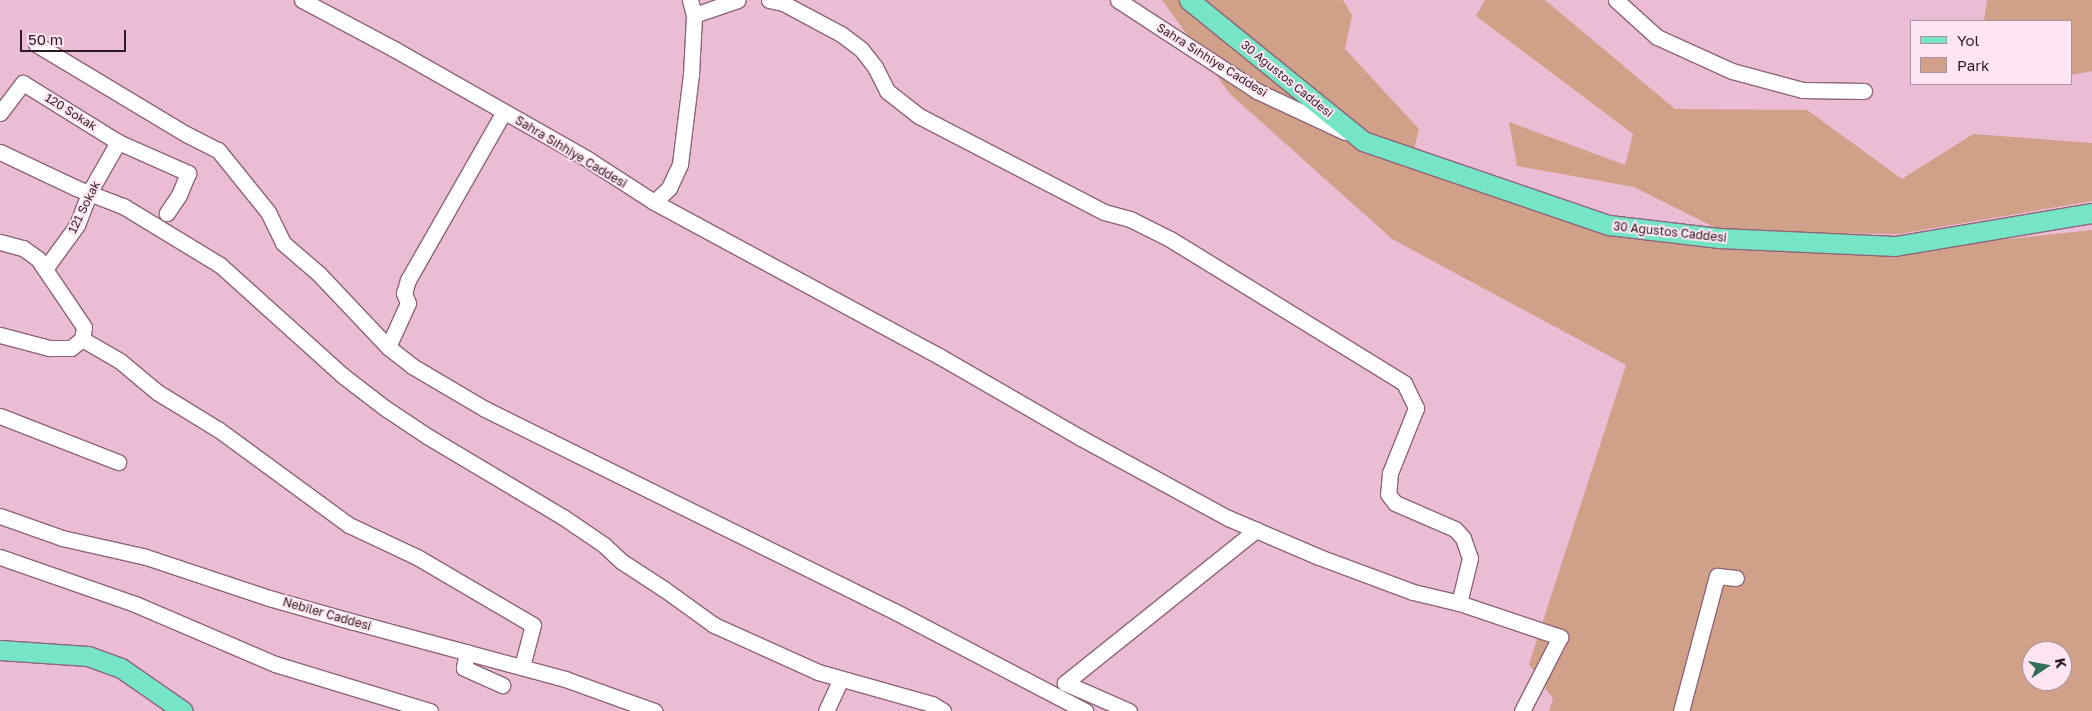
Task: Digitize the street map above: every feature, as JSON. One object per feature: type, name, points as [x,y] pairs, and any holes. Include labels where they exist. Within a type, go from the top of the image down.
[{"type":"main road","name":"30 Ağustos Caddesi","points":[[1189,0],[1363,141],[1609,225],[1719,238],[1895,246],[2092,213]]},
{"type":"main road","points":[[0,650],[88,656],[121,668],[183,711]]},
{"type":"street","name":"Sahra Sıhhiye Caddesi","points":[[302,0],[589,160],[654,202],[939,356],[1161,483],[1256,530],[1319,557],[1413,592],[1459,603],[1560,637],[1522,711]]},
{"type":"street","points":[[654,202],[669,188],[680,164],[691,75],[694,15],[690,0]]},
{"type":"street","points":[[694,15],[738,0]]},
{"type":"street","points":[[769,0],[784,3],[841,34],[861,50],[875,68],[887,91],[919,116],[1104,212],[1130,220],[1170,239],[1404,383],[1416,408],[1390,473],[1388,494],[1395,503],[1455,529],[1463,538],[1470,558],[1459,603]]},
{"type":"street","name":"Sahra Sıhhiye Caddesi","points":[[1118,0],[1257,91],[1363,141]]},
{"type":"street","points":[[1616,0],[1657,37],[1732,71],[1803,90],[1864,91]]},
{"type":"street","points":[[36,44],[186,134],[218,150],[268,212],[283,243],[319,274],[388,347],[412,366],[485,408],[894,611],[1084,711]]},
{"type":"street","name":"120 Sokak","points":[[0,113],[23,83],[118,142],[188,174],[179,195],[167,213]]},
{"type":"street","points":[[388,347],[408,303],[404,293],[408,280],[504,112]]},
{"type":"street","name":"121 Sokak","points":[[45,269],[77,225],[89,193],[118,142]]},
{"type":"street","points":[[0,152],[89,193],[123,206],[220,265],[342,375],[385,408],[427,436],[580,528],[604,545],[621,561],[714,625],[818,672],[932,704],[943,710]]},
{"type":"street","points":[[0,242],[23,248],[38,259],[84,327],[82,339],[71,348],[49,348],[0,335]]},
{"type":"street","points":[[82,339],[120,361],[157,392],[219,430],[349,524],[417,557],[533,625],[522,666]]},
{"type":"street","points":[[0,416],[118,462]]},
{"type":"street","name":"Nebiler Caddesi","points":[[0,516],[62,538],[146,557],[269,598],[522,666],[610,694],[654,711]]},
{"type":"street","points":[[1130,711],[1065,683],[1256,530]]},
{"type":"street","points":[[0,557],[135,604],[275,664],[430,711]]},
{"type":"street","points":[[1681,711],[1717,576],[1736,578]]},
{"type":"street","points":[[467,652],[464,668],[502,685]]},
{"type":"street","points":[[826,711],[841,679]]},
{"type":"green space","points":[[1162,0],[1343,0],[1352,15],[1345,49],[1419,129],[1411,162],[1612,233],[1904,250],[2092,230],[2092,711],[1549,711],[1553,699],[1529,664],[1626,365],[1392,239],[1230,94]]},
{"type":"green space","points":[[1485,0],[1545,0],[1675,109],[1807,110],[1902,179],[1973,134],[2092,143],[2092,201],[1899,234],[1724,232],[1634,187],[1517,166],[1509,122],[1625,165],[1633,134],[1476,16]]},
{"type":"green space","points":[[1987,0],[2092,0],[2092,71],[2072,75],[2072,20],[1984,20]]}]
